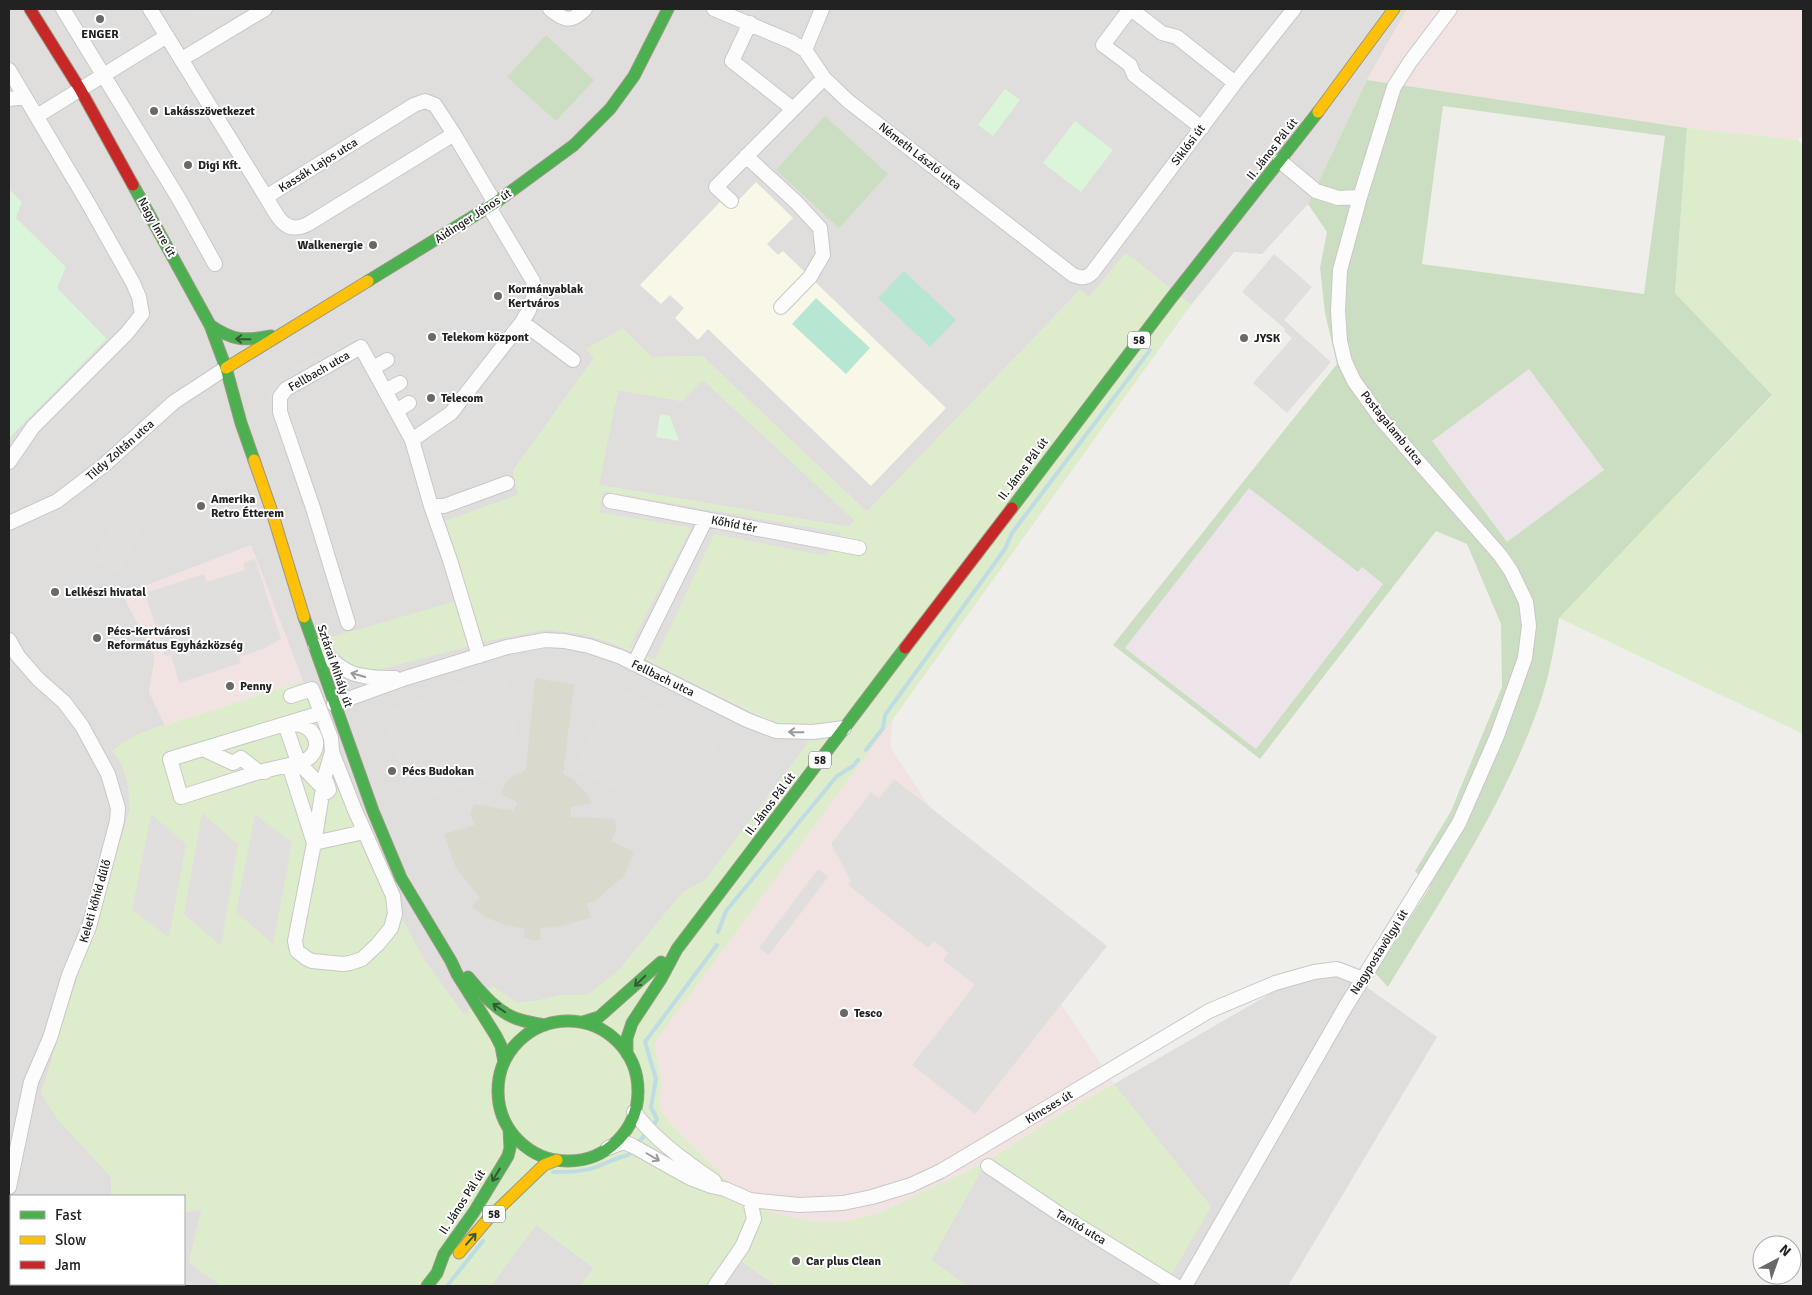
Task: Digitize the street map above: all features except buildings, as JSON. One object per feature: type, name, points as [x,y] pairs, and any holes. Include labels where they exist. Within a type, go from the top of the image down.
[{"type":"main road","name":"Nagy Imre út","points":[[30,9],[80,89],[194,294],[210,325],[226,368]]},
{"type":"main road","name":"Aidinger János út","points":[[226,368],[492,205],[574,145],[610,109],[634,76],[668,9]]},
{"type":"main road","name":"II. János Pál út","points":[[677,949],[1172,297],[1358,60],[1394,9]]},
{"type":"main road","points":[[210,325],[230,339],[253,339],[280,334]]},
{"type":"main road","name":"Sztárai Mihály út","points":[[226,368],[241,423],[272,512],[312,642],[373,811],[401,878],[496,1036],[501,1046],[504,1062]]},
{"type":"main road","name":"58","points":[[583,1022],[599,1017],[677,949]]},
{"type":"main road","name":"58","points":[[627,1054],[627,1038],[632,1023],[661,979],[677,949]]},
{"type":"main road","name":"Sztárai Mihály út","points":[[451,961],[493,1004],[503,1011],[521,1020],[544,1024]]},
{"type":"main road","name":"58","points":[[563,1021],[583,1022],[611,1036],[627,1054],[634,1067],[637,1082],[634,1112],[624,1132],[599,1154],[584,1159],[557,1160],[548,1158],[530,1150],[509,1130],[502,1116],[498,1095],[498,1081],[504,1062],[517,1042],[530,1032],[544,1024],[563,1021]]},
{"type":"main road","name":"II. János Pál út","points":[[427,1286],[436,1274],[444,1254],[474,1212],[508,1156],[510,1148],[509,1130]]},
{"type":"main road","name":"58","points":[[436,1274],[454,1258],[488,1220],[544,1165],[557,1160]]},
{"type":"street","points":[[63,9],[179,199],[214,264]]},
{"type":"street","points":[[182,60],[265,9]]},
{"type":"street","points":[[550,9],[568,19],[576,18],[584,9]]},
{"type":"street","points":[[714,9],[750,23],[805,50],[820,9]]},
{"type":"street","points":[[1202,128],[1134,75],[1130,66],[1103,45],[1131,9],[1162,33],[1177,38],[1235,83]]},
{"type":"street","name":"Siklósi út","points":[[1081,278],[1087,278],[1092,273],[1235,83],[1294,9]]},
{"type":"street","name":"Postagalamb utca","points":[[1450,9],[1410,62],[1394,87],[1340,270],[1338,311],[1340,341],[1345,362],[1354,381],[1382,420],[1500,555],[1511,571],[1526,602]]},
{"type":"street","points":[[156,11],[167,36],[266,197]]},
{"type":"street","points":[[750,23],[732,62],[793,109]]},
{"type":"street","points":[[37,116],[167,36]]},
{"type":"street","name":"Németh László utca","points":[[805,50],[824,78],[848,101],[1073,275],[1081,278]]},
{"type":"street","points":[[9,70],[88,202],[133,283],[142,310],[141,317],[127,333],[33,427],[9,462]]},
{"type":"street","points":[[731,201],[716,187],[824,78]]},
{"type":"street","points":[[9,99],[25,97]]},
{"type":"street","name":"Kassák Lajos utca","points":[[412,440],[451,413],[522,322],[529,310],[534,295],[533,281],[454,134],[435,105],[425,101],[414,105],[266,197],[282,222],[289,228],[298,229],[454,134]]},
{"type":"street","points":[[746,156],[796,202],[820,228],[823,255],[810,277],[782,307]]},
{"type":"street","points":[[1280,161],[1316,191],[1338,198],[1360,197]]},
{"type":"street","points":[[522,322],[573,360]]},
{"type":"street","name":"Fellbach utca","points":[[348,623],[313,508],[280,412],[280,397],[286,388],[361,347],[412,440],[479,656]]},
{"type":"street","points":[[373,368],[387,360]]},
{"type":"street","name":"Tildy Zoltán utca","points":[[9,523],[57,501],[103,466],[174,402],[226,368]]},
{"type":"street","points":[[385,391],[400,383]]},
{"type":"street","points":[[396,411],[409,403]]},
{"type":"street","points":[[431,506],[444,506],[507,483]]},
{"type":"street","name":"Kőhíd tér","points":[[610,501],[859,548]]},
{"type":"street","points":[[634,664],[706,519]]},
{"type":"street","name":"Nagypostavölgyi út","points":[[1185,1286],[1362,979],[1459,823],[1497,736],[1525,658],[1529,626],[1526,602]]},
{"type":"street","name":"Keleti kőhíd dűlő","points":[[9,640],[18,656],[38,679],[64,702],[82,726],[108,774],[118,808],[117,821],[90,927],[69,975],[50,1038],[31,1082],[9,1187]]},
{"type":"street","name":"Fellbach utca","points":[[334,704],[406,678],[507,647],[545,640],[564,641],[589,646],[634,664],[747,720],[776,731],[813,732],[844,728]]},
{"type":"street","points":[[312,642],[333,663],[353,674],[371,678],[406,678]]},
{"type":"street","points":[[290,696],[312,689],[321,713],[323,737],[332,752],[364,832],[393,896],[395,914],[391,928],[378,944],[362,958],[350,963],[312,961],[297,951],[295,941],[332,752]]},
{"type":"street","points":[[321,713],[170,759],[181,796],[308,759],[323,737]]},
{"type":"street","points":[[285,724],[306,727],[323,737]]},
{"type":"street","points":[[285,724],[293,747],[294,779],[314,843]]},
{"type":"street","points":[[222,784],[254,734]]},
{"type":"street","points":[[293,747],[323,737]]},
{"type":"street","points":[[203,749],[237,760],[259,772],[281,771],[294,779]]},
{"type":"street","points":[[294,764],[324,788],[354,808]]},
{"type":"street","points":[[324,788],[342,778]]},
{"type":"street","points":[[314,843],[364,832]]},
{"type":"street","name":"Kincses út","points":[[725,1189],[750,1200],[799,1205],[843,1203],[903,1188],[941,1171],[1209,1011],[1275,983],[1314,972],[1338,969],[1362,979]]},
{"type":"street","points":[[634,1112],[641,1121],[688,1164],[725,1189]]},
{"type":"street","points":[[608,1148],[621,1143],[633,1146],[690,1178],[725,1189]]},
{"type":"street","name":"Tanító utca","points":[[988,1166],[1058,1213],[1176,1286]]},
{"type":"street","points":[[715,1286],[742,1247],[754,1219],[750,1200]]},
{"type":"shaded area","points":[[9,9],[1407,9],[1367,80],[1308,204],[1262,254],[1234,252],[1191,305],[1126,253],[1089,297],[1080,290],[867,512],[702,356],[652,357],[586,349],[594,358],[513,471],[518,495],[432,526],[456,601],[331,646],[353,667],[546,629],[585,634],[615,644],[810,741],[705,880],[683,892],[619,970],[588,995],[562,995],[517,1003],[493,987],[464,1015],[424,960],[373,865],[251,545],[123,595],[155,657],[149,692],[165,725],[138,734],[112,751],[122,764],[128,785],[130,809],[105,896],[82,963],[88,1152],[111,1177],[111,1195],[10,1195],[10,1285],[185,1285],[185,1212],[202,1209],[189,1262],[222,1286],[9,1286]]},
{"type":"shaded area","points":[[185,9],[246,9],[202,36]]},
{"type":"shaded area","points":[[1407,9],[1803,9],[1803,134],[1798,140],[1687,128],[1367,80]]},
{"type":"shaded area","points":[[1138,21],[1216,82],[1194,109],[1116,48]]},
{"type":"shaded area","points":[[867,70],[907,103],[889,125],[849,92]]},
{"type":"shaded area","points":[[420,113],[434,136],[343,193],[328,170]]},
{"type":"shaded area","points":[[756,182],[793,218],[767,244],[778,255],[783,251],[946,408],[871,486],[708,329],[698,340],[675,318],[684,308],[670,295],[661,304],[640,285],[722,200],[731,208]]},
{"type":"shaded area","points":[[1274,254],[1312,287],[1284,320],[1331,362],[1287,413],[1253,383],[1292,338],[1284,331],[1285,329],[1242,292]]},
{"type":"shaded area","points":[[542,283],[549,293],[551,304],[547,317],[528,317],[535,285]]},
{"type":"shaded area","points":[[371,325],[420,413],[405,421],[366,351],[272,403],[263,385]]},
{"type":"shaded area","points":[[554,325],[583,350],[577,357],[546,335]]},
{"type":"shaded area","points":[[527,332],[543,345],[494,410],[478,398]]},
{"type":"shaded area","points":[[1529,369],[1604,470],[1507,543],[1432,441]]},
{"type":"shaded area","points":[[702,379],[855,520],[849,527],[598,485],[618,390],[682,401]]},
{"type":"shaded area","points":[[1249,487],[1358,572],[1362,567],[1383,583],[1256,749],[1125,648]]},
{"type":"shaded area","points":[[603,491],[842,533],[826,556],[714,534],[655,660],[629,647],[691,528],[599,512]]},
{"type":"shaded area","points":[[226,505],[228,514],[201,522],[199,512]]},
{"type":"shaded area","points":[[116,517],[141,530],[119,573],[94,561]]},
{"type":"shaded area","points":[[251,545],[303,681],[165,725],[149,692],[155,657],[123,594]]},
{"type":"shaded area","points":[[255,559],[281,639],[263,649],[239,657],[241,663],[179,683],[171,655],[165,656],[145,593],[204,574],[207,582],[245,570],[243,563]]},
{"type":"shaded area","points":[[508,677],[521,757],[492,778],[413,804],[382,712],[467,682]]},
{"type":"shaded area","points":[[535,678],[574,685],[563,774],[574,780],[592,803],[571,807],[571,817],[615,819],[616,831],[611,841],[634,852],[624,876],[594,902],[586,903],[591,917],[563,926],[540,928],[541,939],[533,941],[523,937],[525,929],[505,925],[485,917],[472,906],[480,898],[456,868],[444,834],[475,825],[470,814],[474,804],[514,811],[517,802],[500,794],[506,782],[526,770]]},
{"type":"shaded area","points":[[616,686],[720,740],[675,822],[573,769]]},
{"type":"shaded area","points":[[893,719],[890,747],[1114,1084],[1054,1118],[986,1162],[879,1213],[848,1221],[818,1222],[771,1213],[759,1208],[737,1190],[671,1124],[660,1109],[661,1077],[655,1048],[656,1039]]},
{"type":"shaded area","points":[[894,779],[1107,946],[975,1114],[912,1065],[975,985],[943,960],[948,953],[934,941],[928,948],[848,885],[851,881],[831,844],[871,792],[879,798]]},
{"type":"shaded area","points":[[202,813],[238,844],[221,946],[184,914]]},
{"type":"shaded area","points":[[151,814],[186,844],[169,938],[132,909]]},
{"type":"shaded area","points":[[255,814],[292,843],[273,944],[236,912]]},
{"type":"shaded area","points":[[818,869],[828,877],[769,955],[759,948]]},
{"type":"shaded area","points":[[1347,973],[1437,1037],[1288,1286],[967,1286],[931,1260],[986,1162],[1211,1207],[1114,1084],[1287,984]]},
{"type":"shaded area","points":[[536,1225],[594,1268],[580,1286],[491,1286]]},
{"type":"shaded area","points":[[741,1261],[777,1286],[723,1286]]},
{"type":"green space","points":[[546,35],[594,80],[556,121],[507,77]]},
{"type":"green space","points":[[1367,80],[1687,128],[1675,293],[1772,395],[1559,618],[1544,690],[1522,750],[1469,854],[1388,987],[1375,973],[1430,887],[1415,871],[1451,811],[1502,687],[1501,624],[1467,544],[1436,531],[1260,759],[1113,645],[1337,364],[1325,313],[1320,268],[1327,232],[1308,204]],"holes":[[[1443,106],[1665,136],[1644,294],[1422,264]],[[1529,369],[1604,470],[1507,542],[1432,441]],[[1249,488],[1358,572],[1362,567],[1383,584],[1256,749],[1125,648]]]},
{"type":"green space","points":[[1005,89],[1020,100],[993,136],[978,125]]},
{"type":"green space","points":[[825,116],[888,174],[839,228],[776,170]]},
{"type":"green space","points":[[1075,121],[1113,150],[1081,192],[1043,163]]},
{"type":"green space","points":[[1687,128],[1798,140],[1803,145],[1803,734],[1559,618],[1772,396],[1675,293]]},
{"type":"green space","points":[[9,189],[22,202],[16,218],[66,267],[57,288],[107,339],[9,438]]},
{"type":"green space","points":[[1126,253],[1191,305],[893,719],[657,1039],[655,1048],[661,1077],[660,1109],[671,1124],[737,1190],[759,1208],[771,1213],[818,1222],[848,1221],[879,1213],[986,1162],[931,1260],[967,1286],[777,1286],[741,1261],[723,1286],[580,1286],[594,1268],[536,1225],[491,1286],[222,1286],[189,1262],[202,1209],[185,1212],[185,1195],[111,1195],[111,1177],[57,1119],[41,1093],[105,896],[130,809],[128,785],[122,764],[112,751],[138,734],[303,681],[373,865],[424,960],[464,1015],[493,986],[517,1003],[562,995],[588,995],[619,970],[683,892],[705,880],[810,740],[615,644],[585,634],[546,629],[489,641],[378,670],[353,667],[331,646],[328,638],[456,601],[432,526],[518,495],[513,471],[594,358],[586,349],[623,328],[652,357],[702,356],[867,512],[1080,290],[1089,297]],"holes":[[[703,380],[854,520],[849,527],[599,485],[618,390],[682,401]]]},
{"type":"green space","points":[[904,271],[956,320],[930,347],[878,298]]},
{"type":"green space","points":[[816,298],[870,348],[846,374],[792,324]]},
{"type":"green space","points":[[660,414],[670,416],[679,441],[656,437]]},
{"type":"green space","points":[[1114,1084],[1211,1207],[1169,1279],[986,1162],[1054,1118]]},
{"type":"waterway","points":[[866,750],[883,728],[885,715],[1005,549],[1012,533],[1150,350]]},
{"type":"waterway","points":[[718,932],[726,911],[837,776],[853,766],[858,760]]},
{"type":"waterway","points":[[655,1123],[657,1119],[651,1107],[656,1079],[645,1042],[717,945]]},
{"type":"waterway","points":[[639,1142],[647,1132]]},
{"type":"waterway","points":[[553,1172],[572,1172],[590,1169],[628,1155],[631,1152]]},
{"type":"waterway","points":[[447,1286],[483,1241]]},
{"type":"traffic: fast","points":[[368,281],[495,203],[574,145],[610,109],[634,76],[668,9]]},
{"type":"traffic: fast","points":[[1012,508],[1169,301],[1318,112]]},
{"type":"traffic: fast","points":[[133,185],[210,325],[226,368],[241,423],[254,460]]},
{"type":"traffic: fast","points":[[210,325],[232,337],[253,339],[271,336]]},
{"type":"traffic: fast","points":[[304,617],[373,811],[401,878],[496,1036],[501,1046],[504,1062]]},
{"type":"traffic: fast","points":[[627,1054],[627,1038],[632,1023],[661,979],[677,949],[905,648]]},
{"type":"traffic: fast","points":[[583,1022],[599,1017],[661,962]]},
{"type":"traffic: fast","points":[[468,977],[489,1000],[508,1015],[545,1025]]},
{"type":"traffic: fast","points":[[568,1021],[582,1022],[595,1026],[617,1042],[633,1064],[637,1077],[638,1091],[637,1105],[633,1118],[617,1140],[595,1156],[582,1160],[568,1161],[554,1160],[541,1156],[519,1140],[503,1118],[499,1105],[498,1091],[499,1077],[503,1064],[519,1042],[541,1026],[554,1022],[568,1021]]},
{"type":"traffic: fast","points":[[427,1286],[437,1273],[444,1254],[474,1212],[508,1156],[510,1148],[509,1129]]},
{"type":"traffic: slow","points":[[1318,112],[1394,9]]},
{"type":"traffic: slow","points":[[226,368],[368,281]]},
{"type":"traffic: slow","points":[[254,460],[304,617]]},
{"type":"traffic: slow","points":[[459,1253],[488,1219],[544,1165],[557,1160]]},
{"type":"traffic: jam","points":[[30,9],[80,89],[133,185]]},
{"type":"traffic: jam","points":[[905,648],[1012,508]]},
{"type":"place","name":"ENGER","points":[[100,19]]},
{"type":"place","name":"Lakásszövetkezet","points":[[154,111]]},
{"type":"place","name":"Digi Kft.","points":[[188,165]]},
{"type":"place","name":"Walkenergie","points":[[373,245]]},
{"type":"place","name":"Kormányablak Kertváros","points":[[498,296]]},
{"type":"place","name":"Telekom központ","points":[[432,337]]},
{"type":"place","name":"JYSK","points":[[1244,338]]},
{"type":"place","name":"Telecom","points":[[431,398]]},
{"type":"place","name":"Amerika Retro Étterem","points":[[201,506]]},
{"type":"place","name":"Lelkészi hivatal","points":[[55,592]]},
{"type":"place","name":"Pécs-Kertvárosi Református Egyházközség","points":[[97,638]]},
{"type":"place","name":"Penny","points":[[230,686]]},
{"type":"place","name":"Pécs Budokan","points":[[392,771]]},
{"type":"place","name":"Tesco","points":[[844,1013]]},
{"type":"place","name":"Car plus Clean","points":[[796,1261]]}]
